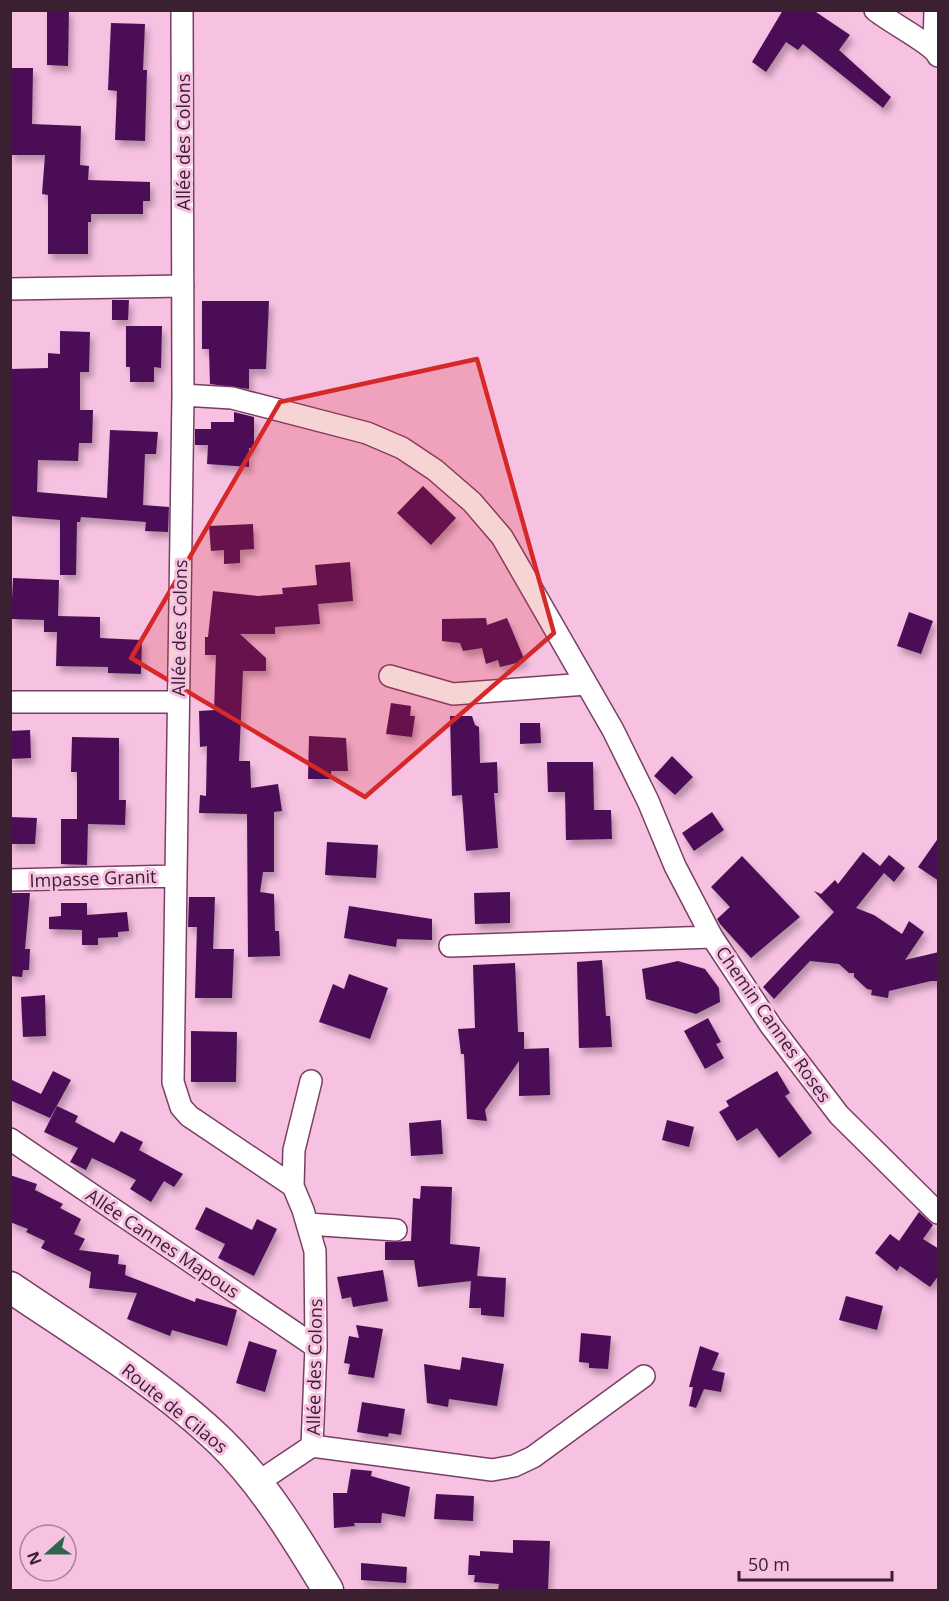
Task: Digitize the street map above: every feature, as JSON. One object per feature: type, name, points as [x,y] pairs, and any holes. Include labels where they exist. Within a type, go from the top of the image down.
[{"type":"main road","name":"Route de Cilaos","points":[[10,1287],[176,1405],[220,1441],[257,1483],[328,1590]]},
{"type":"street","name":"Allée des Colons","points":[[183,10],[183,395],[173,1082],[176,1095],[189,1116],[293,1186]]},
{"type":"street","points":[[875,10],[895,26],[937,52]]},
{"type":"street","points":[[935,10],[937,52]]},
{"type":"street","points":[[10,290],[183,286]]},
{"type":"street","name":"Chemin Cannes Roses","points":[[183,395],[232,398],[367,433],[402,448],[435,470],[472,502],[502,537],[631,764],[675,866],[712,937],[771,1026],[839,1115],[939,1213]]},
{"type":"street","points":[[390,676],[453,694],[586,684]]},
{"type":"street","points":[[10,702],[178,702]]},
{"type":"street","name":"Impasse Granit","points":[[10,880],[176,876]]},
{"type":"street","name":"Chemin Cannes Roses","points":[[450,946],[712,937]]},
{"type":"street","name":"Allée des Colons","points":[[257,1483],[312,1446],[316,1347],[315,1251],[308,1224],[293,1186],[294,1150],[311,1081]]},
{"type":"street","name":"Allée Cannes Mapous","points":[[10,1139],[316,1347]]},
{"type":"street","points":[[308,1224],[396,1230]]},
{"type":"street","points":[[312,1446],[492,1470],[514,1466],[533,1457],[644,1376]]},
{"type":"highlighted area","points":[[477,359],[554,633],[365,797],[131,658],[280,402]]},
{"type":"building","points":[[47,10],[69,10],[68,66],[47,65]]},
{"type":"building","points":[[783,10],[813,10],[850,35],[839,50],[891,97],[883,108],[803,44],[798,50],[786,42],[766,72],[752,62]]},
{"type":"building","points":[[111,23],[145,24],[143,70],[147,70],[145,141],[115,140],[117,91],[108,90]]},
{"type":"building","points":[[10,68],[33,68],[32,124],[81,126],[80,165],[89,166],[88,180],[150,182],[150,201],[143,201],[143,214],[91,214],[91,222],[88,222],[88,254],[48,254],[48,195],[42,194],[45,155],[10,155]]},
{"type":"building","points":[[112,300],[129,300],[128,320],[112,320]]},
{"type":"building","points":[[202,301],[269,301],[266,369],[249,369],[249,389],[210,384],[209,349],[202,349]]},
{"type":"building","points":[[126,326],[162,326],[161,368],[154,367],[154,382],[130,382],[130,367],[126,367]]},
{"type":"building","points":[[60,331],[90,332],[89,372],[80,372],[80,410],[93,410],[92,443],[79,443],[78,461],[38,460],[37,492],[107,498],[110,430],[158,432],[156,454],[145,454],[143,505],[169,507],[168,532],[145,531],[146,522],[81,517],[80,522],[77,522],[76,575],[60,575],[60,520],[10,516],[10,369],[48,368],[48,353],[60,354]]},
{"type":"building","points":[[234,412],[254,417],[254,448],[249,448],[249,467],[207,464],[208,445],[195,445],[195,429],[211,429],[211,422],[234,422]]},
{"type":"building","points":[[423,486],[456,518],[431,545],[397,513]]},
{"type":"building","points":[[253,524],[254,549],[240,550],[240,563],[224,564],[224,550],[211,551],[209,526]]},
{"type":"building","points":[[350,562],[353,601],[318,604],[320,624],[275,627],[275,634],[240,634],[266,658],[266,671],[243,671],[239,761],[250,761],[251,788],[278,784],[282,811],[274,812],[274,872],[263,872],[260,892],[274,894],[275,931],[279,931],[280,956],[248,957],[247,814],[199,813],[200,795],[206,796],[207,746],[200,747],[199,711],[214,710],[216,655],[205,655],[205,637],[208,637],[213,591],[258,596],[283,594],[282,588],[317,585],[315,565]]},
{"type":"building","points":[[13,578],[59,580],[58,616],[100,617],[100,638],[142,640],[141,674],[108,673],[108,667],[56,666],[57,632],[44,632],[44,620],[11,619]]},
{"type":"building","points":[[909,612],[933,621],[921,654],[897,646]]},
{"type":"building","points":[[486,618],[487,625],[507,618],[525,661],[500,667],[498,660],[486,664],[482,648],[463,651],[460,643],[442,641],[442,619]]},
{"type":"building","points":[[391,703],[411,706],[410,716],[415,716],[412,737],[386,734]]},
{"type":"building","points":[[450,716],[472,716],[475,725],[479,727],[480,763],[497,762],[498,793],[494,793],[498,848],[466,851],[462,795],[452,796]]},
{"type":"building","points":[[520,723],[540,723],[541,743],[520,744]]},
{"type":"building","points":[[30,730],[31,758],[10,759],[10,731]]},
{"type":"building","points":[[309,736],[346,738],[348,771],[331,771],[331,779],[308,779]]},
{"type":"building","points":[[72,737],[119,738],[119,800],[126,800],[125,825],[88,824],[87,865],[61,864],[61,819],[77,819],[77,772],[71,772]]},
{"type":"building","points":[[672,756],[693,777],[675,795],[654,776]]},
{"type":"building","points":[[547,762],[593,762],[594,810],[611,810],[612,839],[566,840],[565,792],[548,792]]},
{"type":"building","points":[[712,812],[724,830],[694,851],[682,833]]},
{"type":"building","points":[[10,817],[37,818],[35,844],[10,844]]},
{"type":"building","points":[[939,837],[939,881],[918,867]]},
{"type":"building","points":[[327,842],[378,845],[376,878],[325,875]]},
{"type":"building","points":[[863,852],[880,866],[889,855],[905,868],[894,882],[884,873],[856,908],[874,915],[902,934],[909,921],[924,932],[905,960],[939,952],[939,981],[889,991],[888,998],[871,995],[872,990],[867,989],[854,977],[854,973],[849,973],[839,964],[810,961],[774,999],[763,987],[834,912],[814,891],[821,894],[835,880],[838,884]]},
{"type":"building","points":[[742,856],[800,917],[751,958],[717,919],[730,907],[711,887]]},
{"type":"building","points":[[510,892],[510,923],[475,924],[474,893]]},
{"type":"building","points":[[10,893],[30,893],[25,949],[30,949],[29,970],[23,970],[22,977],[10,976]]},
{"type":"building","points":[[189,897],[215,897],[213,949],[234,949],[232,998],[195,998],[197,927],[188,927]]},
{"type":"building","points":[[61,903],[87,903],[87,915],[127,912],[129,931],[118,932],[118,937],[98,938],[98,945],[82,945],[82,930],[49,929],[49,917],[61,916]]},
{"type":"building","points":[[349,906],[432,919],[432,940],[397,939],[396,947],[344,938]]},
{"type":"building","points":[[602,960],[606,1016],[610,1016],[612,1047],[579,1048],[577,962]]},
{"type":"building","points":[[678,961],[705,969],[719,988],[720,1002],[696,1014],[646,999],[642,969]]},
{"type":"building","points":[[515,963],[518,1032],[524,1032],[524,1049],[549,1048],[550,1095],[519,1096],[519,1061],[485,1110],[487,1121],[467,1119],[464,1054],[461,1054],[458,1029],[475,1028],[473,965]]},
{"type":"building","points":[[349,974],[388,988],[370,1039],[319,1022],[333,984],[344,989]]},
{"type":"building","points":[[45,995],[46,1036],[23,1037],[21,997]]},
{"type":"building","points":[[708,1018],[721,1042],[716,1044],[724,1058],[705,1069],[684,1031]]},
{"type":"building","points":[[191,1031],[237,1032],[236,1082],[191,1082]]},
{"type":"building","points":[[53,1071],[71,1080],[50,1118],[10,1100],[10,1079],[41,1094]]},
{"type":"building","points":[[777,1071],[790,1093],[785,1096],[812,1133],[779,1158],[757,1128],[737,1141],[719,1112],[729,1106],[726,1101]]},
{"type":"building","points":[[57,1106],[78,1116],[75,1122],[114,1143],[121,1131],[143,1142],[139,1150],[183,1174],[174,1187],[164,1181],[151,1202],[130,1189],[136,1180],[113,1168],[92,1158],[86,1170],[70,1162],[78,1148],[44,1132]]},
{"type":"building","points":[[441,1120],[443,1154],[411,1156],[409,1123]]},
{"type":"building","points":[[667,1120],[694,1127],[689,1147],[662,1140]]},
{"type":"building","points":[[10,1175],[37,1184],[35,1190],[63,1204],[60,1208],[81,1219],[74,1234],[85,1239],[79,1250],[119,1255],[118,1264],[126,1265],[125,1275],[195,1302],[196,1298],[237,1310],[227,1346],[172,1330],[170,1336],[127,1319],[137,1293],[89,1288],[91,1272],[41,1248],[45,1241],[26,1232],[28,1229],[10,1222]]},
{"type":"building","points":[[421,1186],[452,1187],[450,1244],[480,1247],[477,1276],[506,1278],[504,1317],[481,1315],[481,1308],[469,1308],[471,1281],[418,1287],[414,1260],[385,1260],[385,1242],[411,1241],[413,1198],[420,1199]]},
{"type":"building","points":[[206,1207],[252,1230],[257,1219],[277,1229],[254,1276],[218,1258],[225,1244],[195,1229]]},
{"type":"building","points":[[919,1212],[933,1225],[923,1239],[939,1249],[939,1275],[930,1287],[900,1266],[897,1271],[875,1253],[890,1234],[899,1241]]},
{"type":"building","points":[[383,1270],[388,1301],[353,1307],[351,1297],[342,1299],[337,1277]]},
{"type":"building","points":[[846,1296],[883,1306],[877,1330],[839,1320]]},
{"type":"building","points":[[356,1325],[383,1329],[374,1378],[348,1374],[350,1364],[344,1363],[349,1336],[359,1338]]},
{"type":"building","points":[[581,1333],[611,1336],[608,1369],[589,1368],[589,1363],[579,1362]]},
{"type":"building","points":[[249,1341],[277,1350],[265,1392],[236,1383]]},
{"type":"building","points":[[700,1346],[719,1353],[712,1370],[725,1373],[721,1392],[704,1389],[696,1408],[689,1406],[693,1387],[689,1387]]},
{"type":"building","points":[[462,1357],[504,1364],[497,1406],[449,1399],[448,1407],[427,1403],[424,1364],[460,1370]]},
{"type":"building","points":[[362,1402],[405,1409],[401,1435],[389,1433],[388,1437],[357,1432]]},
{"type":"building","points":[[351,1469],[372,1471],[371,1476],[410,1487],[405,1517],[382,1513],[381,1523],[354,1523],[355,1526],[334,1528],[333,1493],[347,1493]]},
{"type":"building","points":[[436,1494],[474,1496],[473,1521],[434,1519]]},
{"type":"building","points":[[513,1540],[550,1541],[548,1590],[498,1590],[499,1584],[474,1582],[475,1575],[468,1575],[469,1555],[480,1556],[480,1551],[513,1553]]},
{"type":"building","points":[[361,1563],[407,1567],[406,1583],[361,1580]]}]
